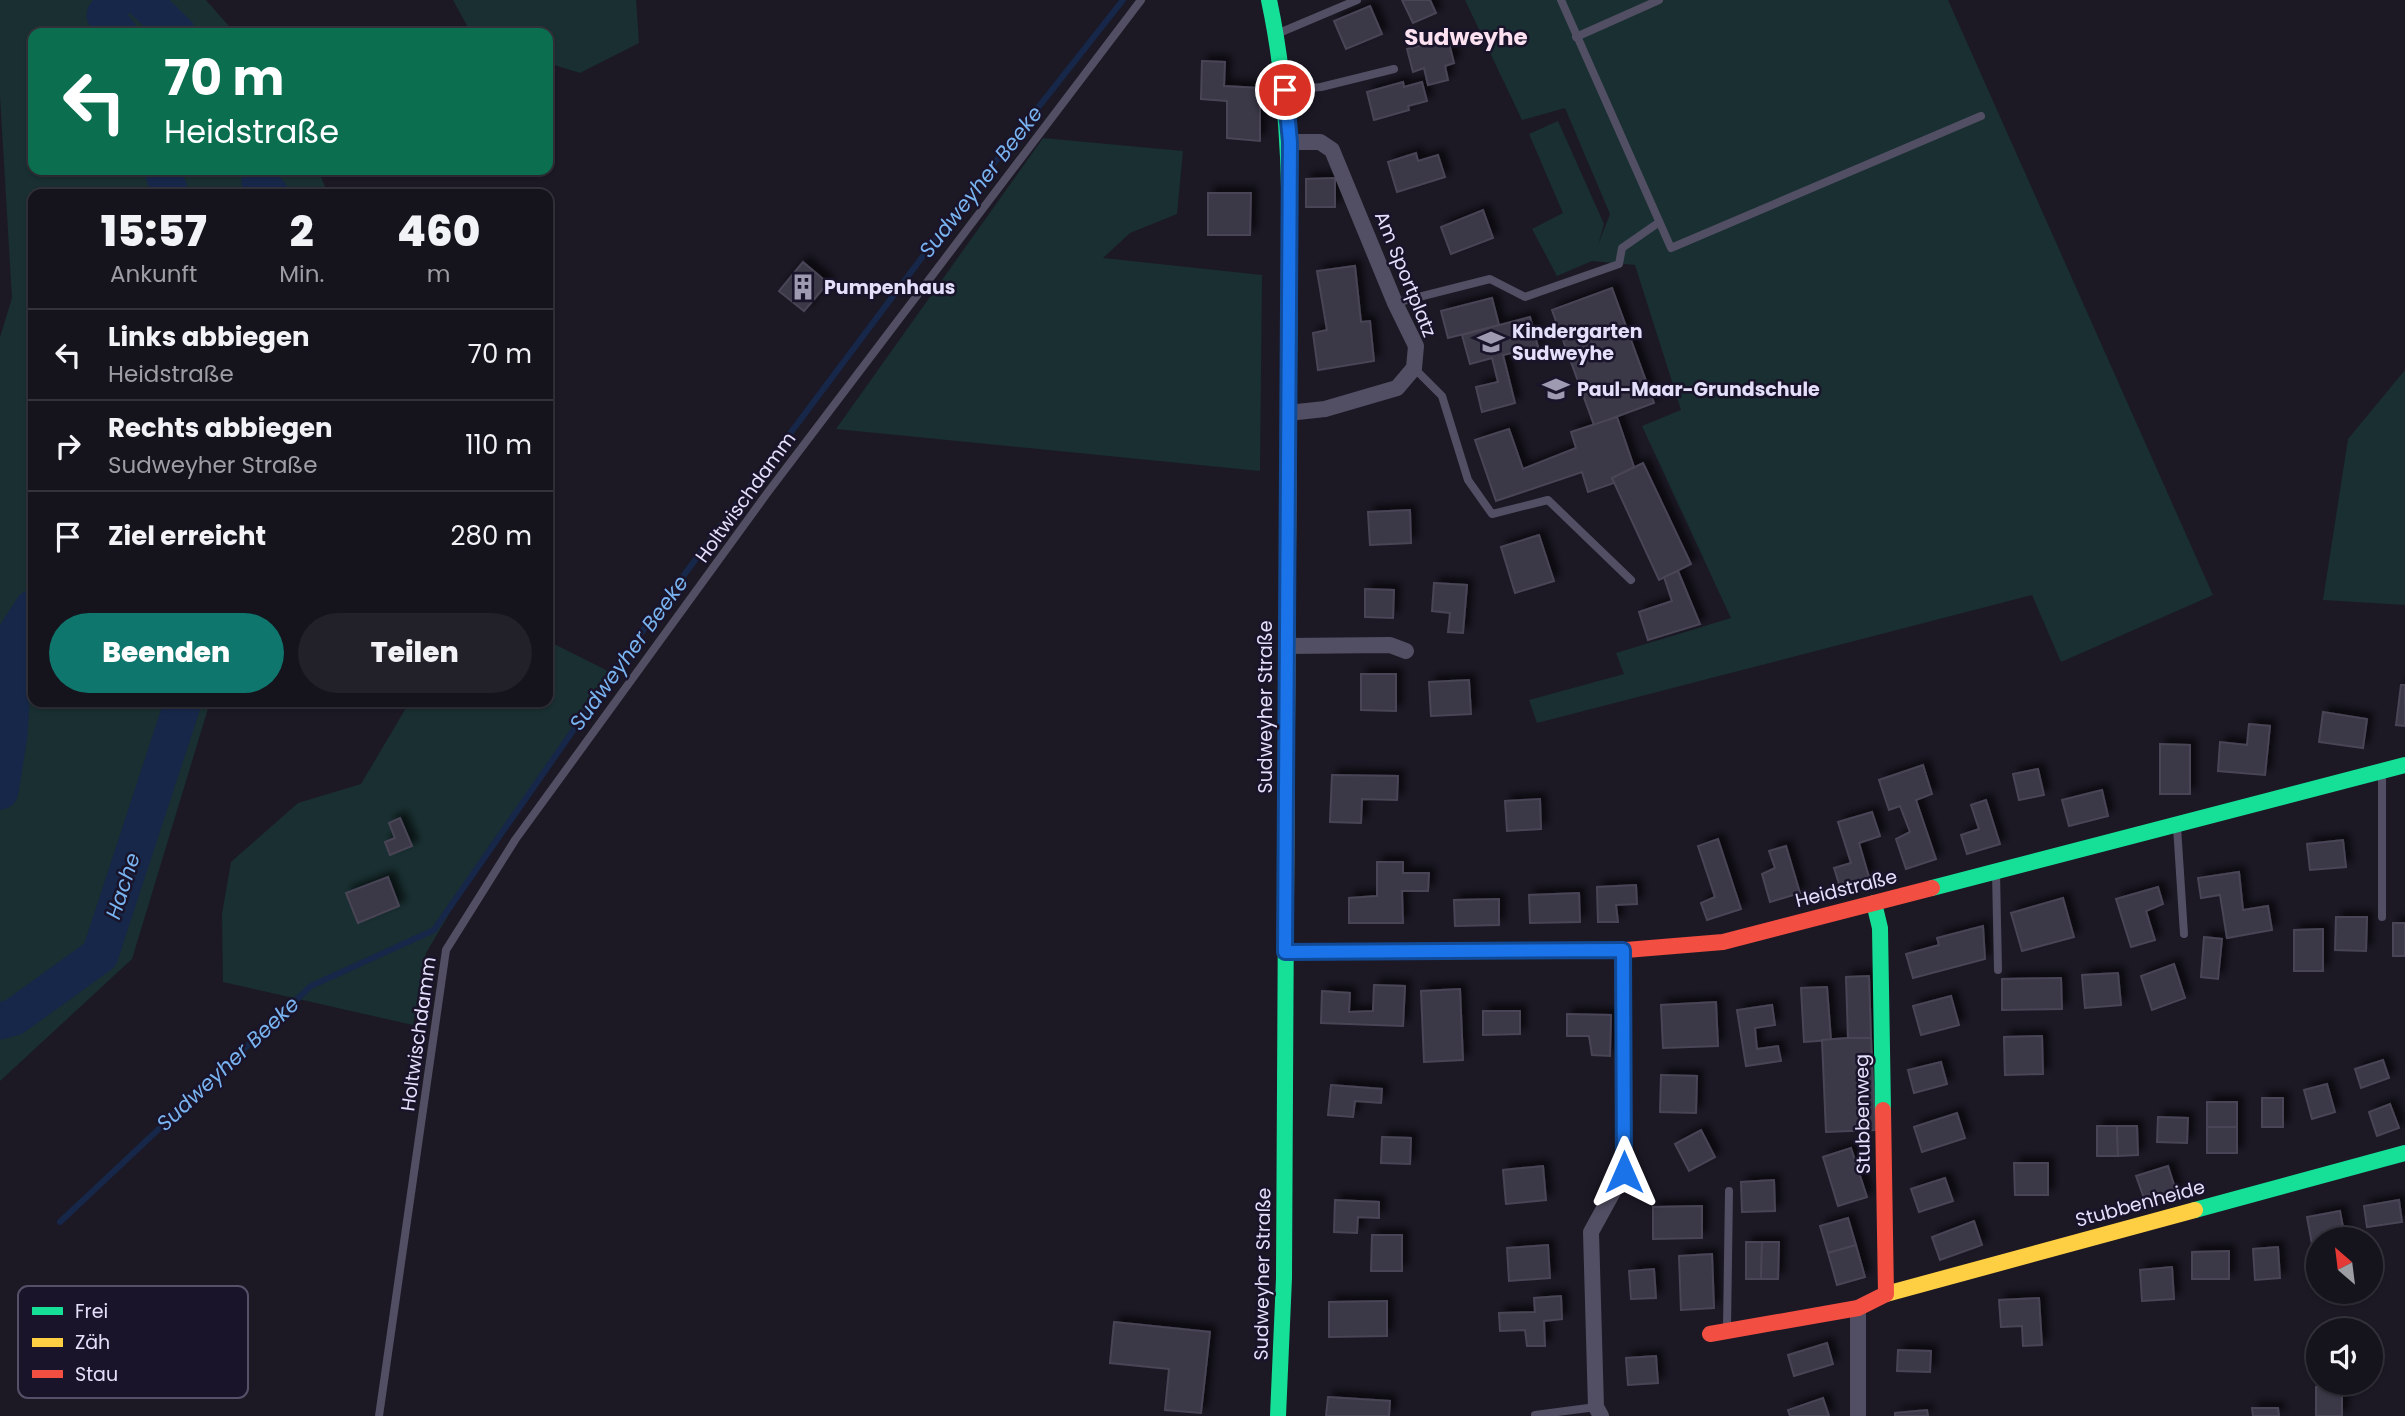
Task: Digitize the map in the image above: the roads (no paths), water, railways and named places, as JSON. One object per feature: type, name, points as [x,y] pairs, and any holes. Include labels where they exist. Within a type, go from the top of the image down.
[{"type":"street","name":"Sudweyher Straße","points":[[1269,0],[1285,90],[1290,142],[1284,1278],[1278,1416]]},
{"type":"street","name":"Am Sportplatz","points":[[1288,413],[1325,409],[1397,387],[1414,368],[1416,346],[1395,303],[1332,150],[1320,142],[1290,142]]},
{"type":"street","points":[[1286,646],[1390,645],[1406,651]]},
{"type":"street","name":"Heidstraße","points":[[1285,952],[1623,950],[1723,942],[2405,765]]},
{"type":"street","name":"Stubbenweg","points":[[1874,903],[1880,928],[1886,1294]]},
{"type":"street","points":[[1599,1411],[1591,1232],[1624,1172],[1623,950]]},
{"type":"street","name":"Stubbenheide","points":[[1886,1294],[2405,1153]]},
{"type":"street","points":[[1719,1333],[1858,1308],[1886,1294]]},
{"type":"street","points":[[1858,1308],[1858,1416]]},
{"type":"lane","name":"Holtwischdamm","points":[[379,1416],[446,950],[515,840],[768,492],[1141,0]]},
{"type":"lane","points":[[1276,34],[1357,0]]},
{"type":"lane","points":[[1561,0],[1671,248],[1981,116]]},
{"type":"lane","points":[[1576,37],[1660,0]]},
{"type":"lane","points":[[1285,90],[1321,87],[1394,69]]},
{"type":"lane","points":[[1395,303],[1490,279],[1525,297],[1619,264],[1622,248],[1658,223]]},
{"type":"lane","points":[[1414,368],[1442,396],[1468,480],[1492,514],[1548,500],[1631,580]]},
{"type":"lane","points":[[2382,771],[2382,917]]},
{"type":"lane","points":[[2176,824],[2184,934]]},
{"type":"lane","points":[[1996,872],[1998,970]]},
{"type":"lane","points":[[1719,1333],[1729,1191]]},
{"type":"lane","points":[[1535,1415],[1599,1411]]},
{"type":"waterway","name":"Hache","points":[[115,28],[105,15],[116,0]]},
{"type":"waterway","name":"Hache","points":[[143,0],[172,28]]},
{"type":"waterway","name":"Sudweyher Beeke","points":[[60,1222],[311,986],[434,930],[651,619],[962,204],[1123,0]]},
{"type":"waterway","name":"Hache","points":[[164,175],[169,189]]},
{"type":"waterway","name":"Hache","points":[[260,175],[260,183],[265,189]]},
{"type":"waterway","name":"Hache","points":[[0,791],[9,735],[15,636],[28,616]]},
{"type":"waterway","name":"Hache","points":[[0,1021],[14,1017],[100,955],[181,707]]},
{"type":"place","name":"Pumpenhaus","points":[[803,287]]},
{"type":"place","name":"Kindergarten Sudweyhe","points":[[1491,342]]},
{"type":"place","name":"Paul-Maar-Grundschule","points":[[1556,389]]},
{"type":"district","name":"Sudweyhe","points":[[1466,37]]}]
